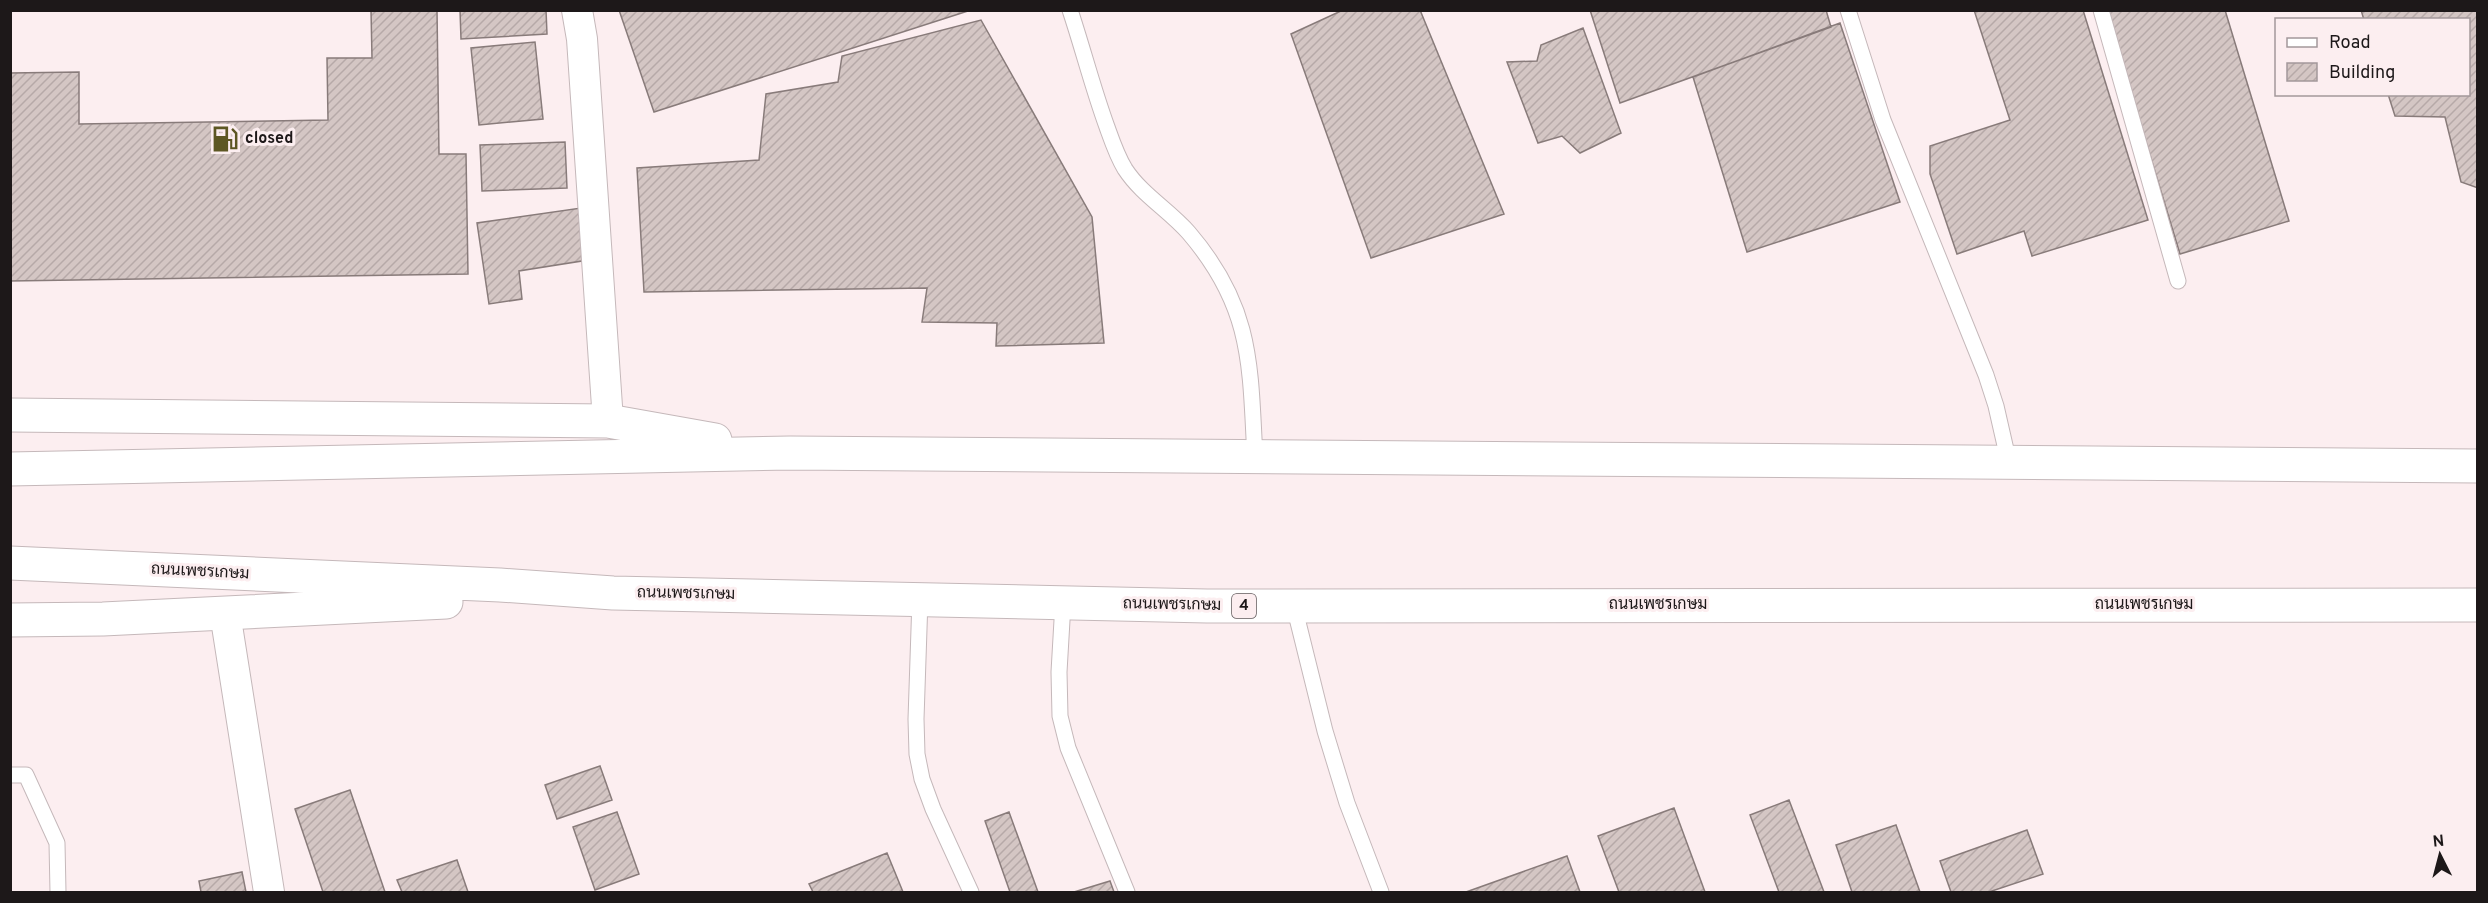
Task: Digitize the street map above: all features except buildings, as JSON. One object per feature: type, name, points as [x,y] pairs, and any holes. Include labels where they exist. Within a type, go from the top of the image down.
[{"type":"highway","points":[[10,415],[608,421],[790,453]]},
{"type":"highway","points":[[10,469],[790,453],[2478,466]]},
{"type":"highway","name":"ถนนเพชรเกษม","points":[[10,563],[500,585],[613,593],[1063,603],[1294,606],[2478,605]]},
{"type":"highway","points":[[10,620],[103,619],[613,593]]},
{"type":"street","points":[[577,10],[582,39],[608,421]]},
{"type":"street","points":[[225,613],[269,892]]},
{"type":"lane","points":[[1070,10],[1102,114],[1124,168],[1141,189],[1182,225],[1200,246],[1221,275],[1232,298],[1244,331],[1251,376],[1255,458]]},
{"type":"lane","points":[[1848,10],[1883,120],[1986,375],[1996,406],[2009,463]]},
{"type":"lane","points":[[2101,10],[2178,281]]},
{"type":"lane","points":[[920,599],[917,754],[922,779],[933,809],[970,892]]},
{"type":"lane","points":[[1063,603],[1060,716],[1068,748],[1127,892]]},
{"type":"lane","points":[[1294,606],[1325,731],[1347,802],[1381,892]]},
{"type":"lane","points":[[10,775],[26,775],[57,843],[58,892]]},
{"type":"place","name":"closed","points":[[225,139]]}]
